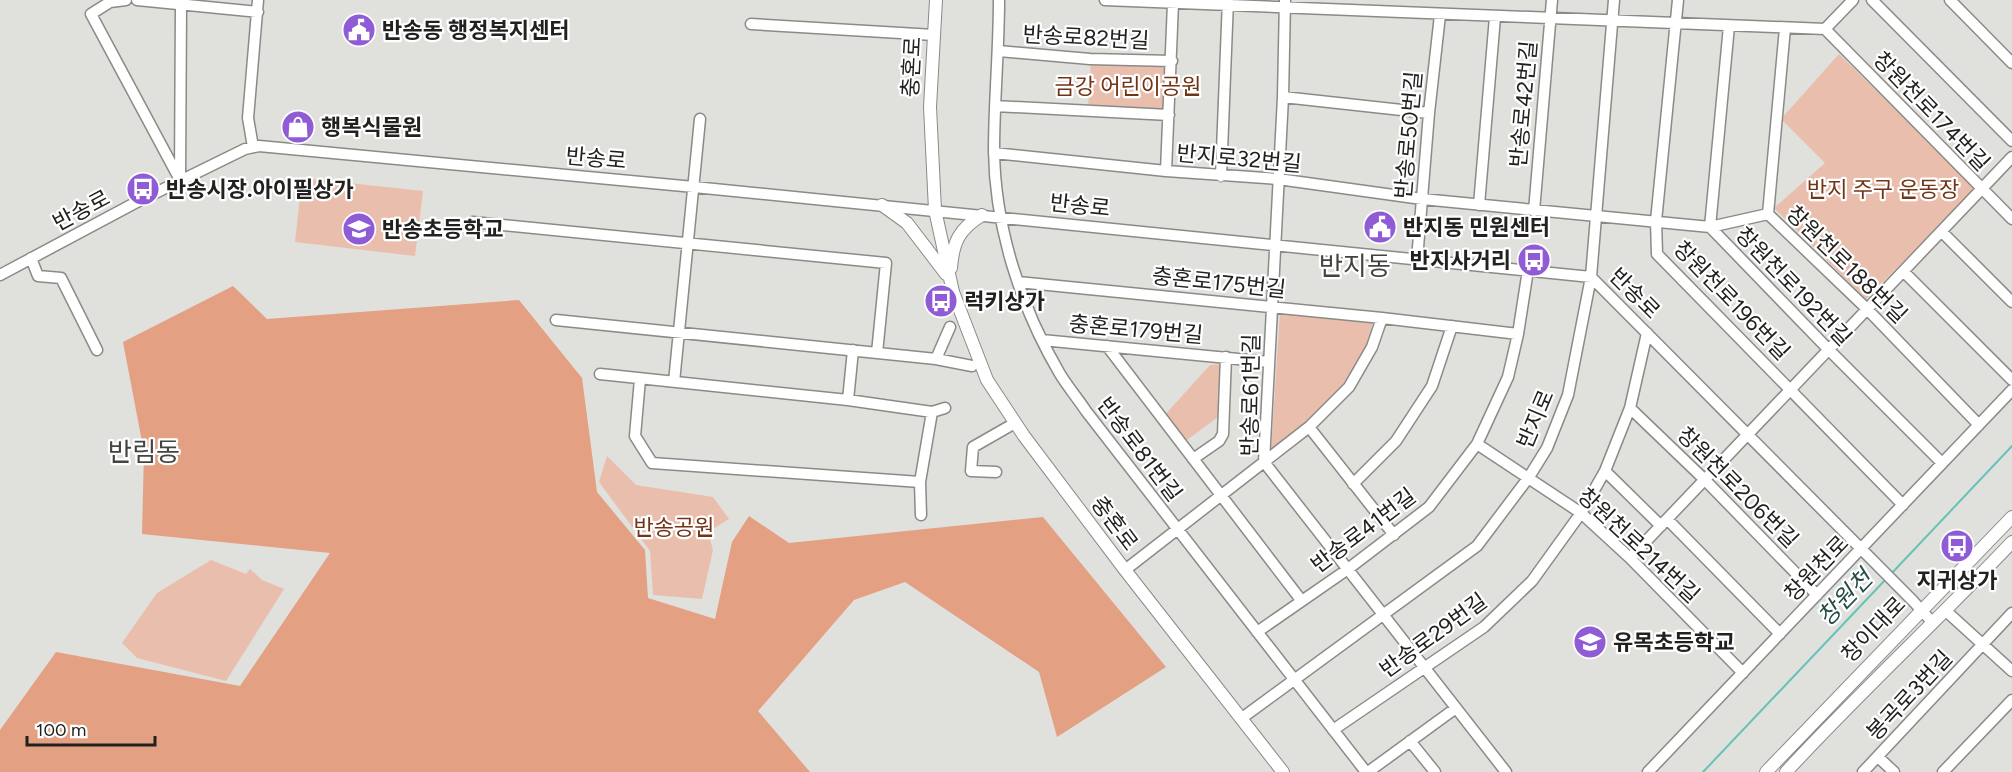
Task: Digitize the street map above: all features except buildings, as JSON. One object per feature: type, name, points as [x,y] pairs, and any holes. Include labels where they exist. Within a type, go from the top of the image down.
[{"type":"main road","name":"충혼로","points":[[936,0],[930,107],[935,210],[953,292],[987,380],[1015,423],[1125,570],[1283,772]]},
{"type":"main road","name":"충혼로","points":[[882,205],[906,223],[950,278]]},
{"type":"main road","name":"충혼로","points":[[950,278],[954,244],[965,228],[982,215]]},
{"type":"main road","name":"창이대로","points":[[1766,772],[1917,605],[2012,517]]},
{"type":"main road","name":"창이대로","points":[[1786,772],[2012,542]]},
{"type":"street","points":[[126,0],[110,2],[91,14],[180,180]]},
{"type":"street","points":[[137,0],[258,12]]},
{"type":"street","points":[[253,147],[248,118],[258,0]]},
{"type":"street","name":"반송로82번길","points":[[999,0],[994,153],[1000,217]]},
{"type":"street","points":[[1105,0],[1341,5],[1440,15],[1825,29],[1853,0]]},
{"type":"street","name":"반송로42번길","points":[[1534,211],[1552,0]]},
{"type":"street","name":"반지로","points":[[1242,718],[1477,546],[1529,477],[1547,448],[1568,395],[1591,277],[1614,0]]},
{"type":"street","name":"창원천로196번길","points":[[1678,0],[1656,221],[1657,254],[1903,505]]},
{"type":"street","points":[[1872,0],[2012,141]]},
{"type":"street","points":[[1950,0],[2012,63]]},
{"type":"street","points":[[1221,176],[1228,2]]},
{"type":"street","points":[[1166,171],[1173,3]]},
{"type":"street","points":[[180,180],[181,4]]},
{"type":"street","name":"반송로61번길","points":[[1285,4],[1264,462],[1506,772]]},
{"type":"street","name":"반송로50번길","points":[[1417,260],[1440,15]]},
{"type":"street","points":[[1479,205],[1495,17]]},
{"type":"street","points":[[751,24],[934,35]]},
{"type":"street","name":"창원천로192번길","points":[[1729,26],[1710,227],[1942,463]]},
{"type":"street","name":"창원천로188번길","points":[[1785,28],[1768,214],[1867,309],[1979,425]]},
{"type":"street","name":"창원천로174번길","points":[[1825,29],[2012,219]]},
{"type":"street","name":"반송로82번길","points":[[999,51],[1172,61]]},
{"type":"street","points":[[1282,97],[1429,113]]},
{"type":"street","points":[[995,106],[1169,114]]},
{"type":"street","points":[[674,382],[700,120]]},
{"type":"street","name":"반송로","points":[[0,275],[180,180],[253,147],[935,210],[1591,277],[1917,605]]},
{"type":"street","name":"반지로32번길","points":[[994,153],[1166,171],[1278,179],[1422,199],[1710,227],[1768,214]]},
{"type":"street","points":[[1630,558],[2012,157]]},
{"type":"street","name":"반송로81번길","points":[[1000,217],[1029,312],[1060,375],[1367,772]]},
{"type":"street","points":[[473,222],[886,263],[877,353]]},
{"type":"street","points":[[1942,232],[2012,302]]},
{"type":"street","points":[[31,258],[38,276],[61,278],[97,350]]},
{"type":"street","name":"반송로41번길","points":[[1257,632],[1348,569],[1429,507],[1477,444],[1508,377],[1518,334],[1528,270]]},
{"type":"street","points":[[1904,272],[2012,380]]},
{"type":"street","name":"충혼로175번길","points":[[1018,282],[1272,306],[1518,334]]},
{"type":"street","points":[[1125,570],[1310,427],[1349,387],[1372,347],[1382,318]]},
{"type":"street","points":[[556,320],[936,358],[972,366]]},
{"type":"street","points":[[1353,484],[1396,441],[1432,386],[1452,326]]},
{"type":"street","points":[[936,358],[950,327]]},
{"type":"street","name":"반송로29번길","points":[[1333,730],[1484,627],[1532,581],[1581,513],[1605,471],[1630,408],[1647,333]]},
{"type":"street","name":"충혼로179번길","points":[[1042,340],[1269,362]]},
{"type":"street","points":[[1107,346],[1301,600]]},
{"type":"street","points":[[848,400],[854,350]]},
{"type":"street","name":"충혼로179번길","points":[[1193,459],[1219,441],[1223,434],[1226,357]]},
{"type":"street","points":[[600,375],[848,400],[932,412],[945,408]]},
{"type":"street","points":[[640,379],[634,436],[652,463],[920,482]]},
{"type":"street","name":"창원천로","points":[[1648,772],[1817,595],[1865,552],[1903,505],[2012,390]]},
{"type":"street","name":"창원천로206번길","points":[[1630,408],[1705,480],[1817,595]]},
{"type":"street","points":[[921,514],[920,482],[932,412]]},
{"type":"street","points":[[996,472],[971,471],[973,447],[1015,423]]},
{"type":"street","points":[[1310,427],[1394,535]]},
{"type":"street","name":"창원천로214번길","points":[[1477,444],[1581,513],[1630,558],[1743,673]]},
{"type":"street","points":[[1605,471],[1664,523],[1780,634]]},
{"type":"street","points":[[1917,605],[1933,623]]},
{"type":"street","points":[[1946,611],[2012,671]]},
{"type":"street","name":"봉곡로3번길","points":[[1863,772],[2012,613]]},
{"type":"street","points":[[1943,772],[2012,700]]},
{"type":"street","points":[[1367,772],[1456,708]]},
{"type":"street","points":[[1410,741],[1436,772]]},
{"type":"street","points":[[1878,757],[1894,772]]},
{"type":"green space","name":"반지 주구 운동장","points":[[1839,54],[1976,188],[1866,299],[1774,208],[1825,163],[1781,119]]},
{"type":"green space","name":"금강 어린이공원","points":[[1091,61],[1168,63],[1166,112],[1088,109]]},
{"type":"green space","points":[[302,178],[423,191],[415,256],[295,242]]},
{"type":"green space","points":[[1280,312],[1373,322],[1367,346],[1348,382],[1307,423],[1271,452]]},
{"type":"green space","points":[[1224,364],[1222,414],[1183,443],[1163,417],[1210,365]]},
{"type":"green space","name":"반송공원","points":[[607,456],[636,485],[713,497],[729,519],[708,532],[713,550],[702,599],[653,595],[650,551],[599,482]]},
{"type":"green space","points":[[211,560],[246,574],[250,569],[262,580],[284,589],[226,681],[137,658],[122,643],[157,593]]},
{"type":"shaded area","points":[[233,286],[267,319],[519,300],[582,378],[597,492],[645,550],[648,598],[715,619],[732,542],[749,516],[789,543],[1043,517],[1166,667],[1057,737],[1039,672],[905,582],[854,600],[758,711],[810,772],[0,772],[0,730],[56,652],[240,686],[330,553],[142,534],[144,452],[123,342]]},
{"type":"waterway","name":"창원천","points":[[1891,574],[2012,446]]},
{"type":"waterway","name":"창원천","points":[[1703,772],[1887,578]]},
{"type":"place","name":"반송동 행정복지센터","points":[[359,30]]},
{"type":"place","name":"행복식물원","points":[[298,127]]},
{"type":"place","name":"반송시장.아이필상가","points":[[143,189]]},
{"type":"place","name":"반지동 민원센터","points":[[1380,227]]},
{"type":"place","name":"반송초등학교","points":[[359,229]]},
{"type":"place","name":"반지사거리","points":[[1534,260]]},
{"type":"place","name":"럭키상가","points":[[941,301]]},
{"type":"place","name":"지귀상가","points":[[1957,546]]},
{"type":"place","name":"유목초등학교","points":[[1590,642]]},
{"type":"district","name":"반지동","points":[[1355,266]]},
{"type":"district","name":"반림동","points":[[144,452]]}]
